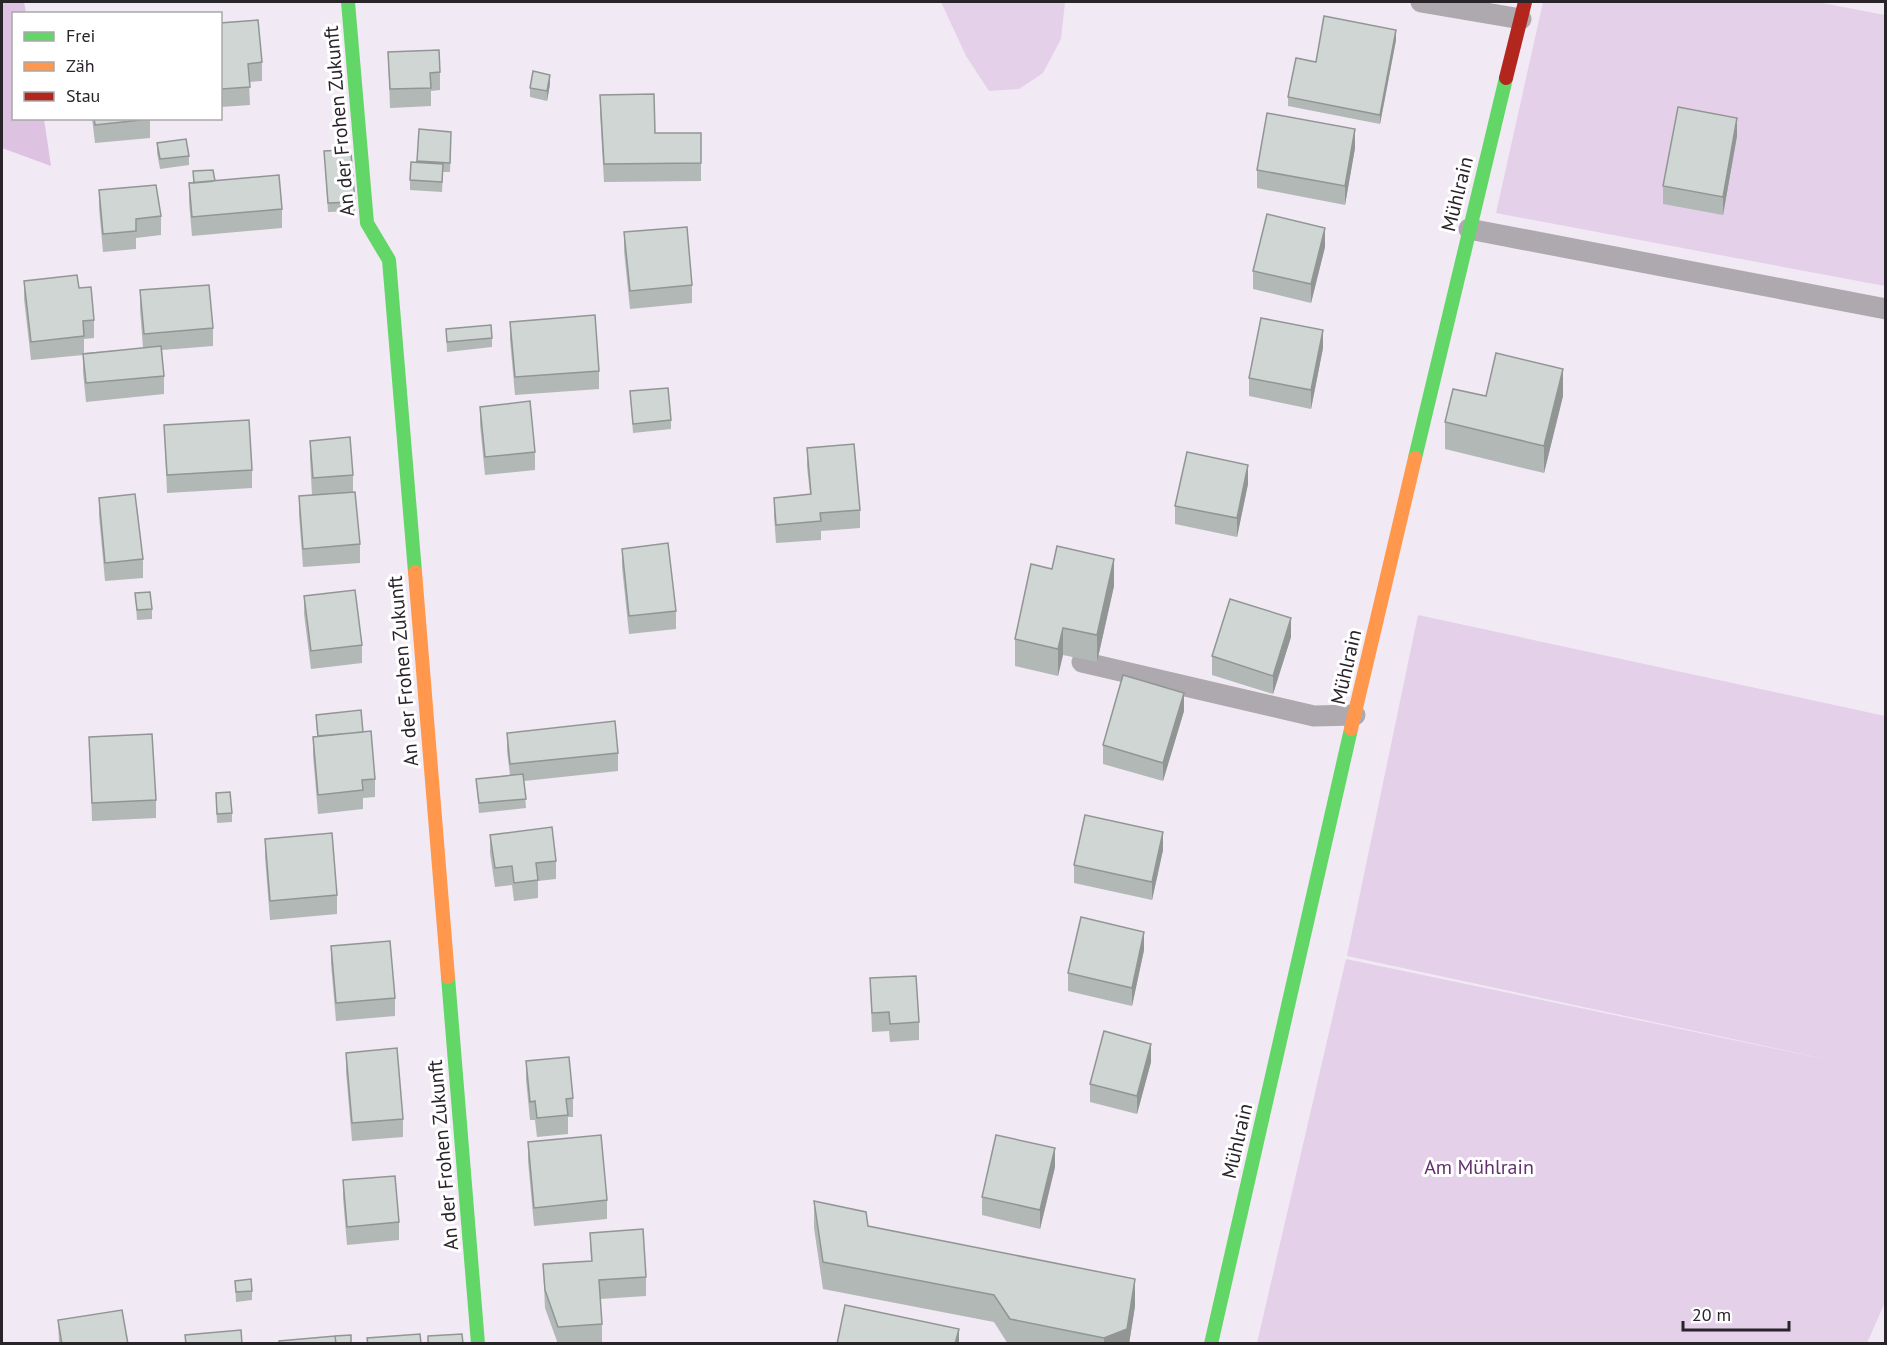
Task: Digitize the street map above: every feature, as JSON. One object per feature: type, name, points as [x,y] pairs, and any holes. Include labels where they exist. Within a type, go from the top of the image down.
[{"type":"street","name":"An der Frohen Zukunft","points":[[348,2],[367,223],[389,260],[478,1344]]},
{"type":"street","name":"Mühlrain","points":[[1211,1344],[1355,715],[1523,10]]},
{"type":"lane","points":[[1422,2],[1523,10]]},
{"type":"lane","points":[[1469,229],[1886,309]]},
{"type":"lane","points":[[1082,662],[1314,716],[1355,715]]},
{"type":"green space","points":[[941,2],[1065,2],[1061,39],[1043,73],[1019,89],[989,91],[966,56]]},
{"type":"green space","points":[[1543,2],[1817,2],[1885,15],[1885,286],[1496,213]]},
{"type":"green space","name":"Am Mühlrain","points":[[1418,615],[1885,716],[1886,1300],[1867,1343],[1257,1343],[1346,959],[1839,1062],[1347,956]]},
{"type":"shaded area","points":[[2,2],[24,2],[26,12],[12,12],[12,120],[44,120],[51,166],[2,148]]},
{"type":"building","points":[[1324,16],[1396,30],[1380,115],[1288,97],[1296,58],[1316,62]]},
{"type":"building","points":[[258,20],[262,62],[248,64],[250,87],[222,89],[222,23]]},
{"type":"building","points":[[439,50],[440,72],[430,73],[431,88],[390,89],[388,52]]},
{"type":"building","points":[[533,71],[550,75],[547,91],[530,88]]},
{"type":"building","points":[[654,94],[655,133],[701,133],[701,163],[604,164],[600,95]]},
{"type":"building","points":[[1678,107],[1737,118],[1723,197],[1663,186]]},
{"type":"building","points":[[1267,113],[1355,129],[1345,186],[1257,170]]},
{"type":"building","points":[[94,120],[141,120],[95,125]]},
{"type":"building","points":[[419,129],[451,132],[450,163],[417,161]]},
{"type":"building","points":[[186,139],[189,156],[160,159],[157,143]]},
{"type":"building","points":[[346,150],[351,153],[355,202],[328,203],[324,151]]},
{"type":"building","points":[[411,162],[443,164],[442,182],[410,180]]},
{"type":"building","points":[[213,170],[215,181],[194,183],[193,171]]},
{"type":"building","points":[[279,175],[282,209],[192,217],[189,183]]},
{"type":"building","points":[[156,185],[161,216],[136,219],[136,231],[103,234],[99,190]]},
{"type":"building","points":[[1267,214],[1325,228],[1311,284],[1253,271]]},
{"type":"building","points":[[687,227],[692,285],[630,291],[624,232]]},
{"type":"building","points":[[77,275],[79,288],[91,287],[94,320],[83,321],[84,336],[31,342],[24,281]]},
{"type":"building","points":[[209,285],[213,328],[144,334],[140,290]]},
{"type":"building","points":[[595,315],[599,371],[515,377],[510,322]]},
{"type":"building","points":[[1261,318],[1323,330],[1311,390],[1249,378]]},
{"type":"building","points":[[491,325],[492,338],[447,342],[446,329]]},
{"type":"building","points":[[161,346],[164,376],[86,383],[83,354]]},
{"type":"building","points":[[1496,353],[1563,369],[1544,446],[1445,422],[1453,389],[1486,396]]},
{"type":"building","points":[[668,388],[671,420],[633,424],[630,391]]},
{"type":"building","points":[[530,401],[535,452],[485,457],[480,407]]},
{"type":"building","points":[[249,420],[252,470],[167,475],[164,425]]},
{"type":"building","points":[[350,437],[353,475],[313,478],[310,441]]},
{"type":"building","points":[[854,444],[860,510],[820,513],[821,521],[776,525],[774,498],[811,494],[807,448]]},
{"type":"building","points":[[1187,452],[1248,465],[1237,518],[1175,506]]},
{"type":"building","points":[[355,492],[360,544],[303,549],[299,496]]},
{"type":"building","points":[[135,494],[143,559],[105,563],[99,498]]},
{"type":"building","points":[[668,543],[676,611],[629,616],[622,549]]},
{"type":"building","points":[[1057,546],[1114,559],[1097,635],[1063,628],[1058,649],[1015,639],[1031,564],[1052,569]]},
{"type":"building","points":[[355,590],[362,645],[311,651],[304,596]]},
{"type":"building","points":[[150,592],[152,609],[137,610],[135,593]]},
{"type":"building","points":[[1230,599],[1291,618],[1273,676],[1212,656]]},
{"type":"building","points":[[1123,675],[1184,693],[1163,763],[1103,745]]},
{"type":"building","points":[[361,710],[363,732],[318,736],[316,715]]},
{"type":"building","points":[[615,721],[618,753],[510,764],[507,733]]},
{"type":"building","points":[[371,731],[375,779],[362,780],[363,790],[318,795],[313,737]]},
{"type":"building","points":[[152,734],[156,800],[92,803],[89,737]]},
{"type":"building","points":[[523,774],[526,799],[479,803],[476,779]]},
{"type":"building","points":[[230,792],[232,813],[217,814],[216,793]]},
{"type":"building","points":[[1085,815],[1163,832],[1152,882],[1074,865]]},
{"type":"building","points":[[552,827],[556,861],[536,863],[538,880],[514,883],[512,866],[495,868],[490,835]]},
{"type":"building","points":[[332,833],[337,895],[270,901],[265,839]]},
{"type":"building","points":[[1081,917],[1144,932],[1132,988],[1068,973]]},
{"type":"building","points":[[390,941],[395,998],[336,1003],[331,946]]},
{"type":"building","points":[[916,976],[919,1022],[890,1024],[889,1012],[872,1013],[870,978]]},
{"type":"building","points":[[1104,1031],[1151,1044],[1137,1096],[1090,1084]]},
{"type":"building","points":[[397,1048],[403,1119],[352,1123],[346,1053]]},
{"type":"building","points":[[569,1057],[573,1098],[566,1099],[568,1115],[537,1118],[535,1101],[530,1102],[526,1061]]},
{"type":"building","points":[[601,1135],[607,1200],[534,1208],[528,1142]]},
{"type":"building","points":[[996,1135],[1055,1148],[1040,1210],[982,1197]]},
{"type":"building","points":[[395,1176],[399,1222],[347,1227],[343,1180]]},
{"type":"building","points":[[814,1201],[866,1212],[868,1226],[1135,1279],[1127,1329],[1104,1338],[1010,1319],[994,1295],[823,1262]]},
{"type":"building","points":[[643,1229],[646,1277],[599,1280],[602,1324],[558,1327],[545,1290],[543,1264],[592,1261],[590,1233]]},
{"type":"building","points":[[251,1279],[252,1291],[236,1292],[235,1281]]},
{"type":"building","points":[[845,1305],[959,1329],[955,1344],[837,1344]]},
{"type":"building","points":[[122,1310],[128,1344],[62,1344],[58,1320]]},
{"type":"building","points":[[241,1330],[242,1344],[186,1344],[185,1335]]},
{"type":"building","points":[[420,1334],[421,1344],[368,1344],[367,1338]]},
{"type":"building","points":[[462,1334],[463,1344],[428,1344],[428,1336]]},
{"type":"building","points":[[351,1335],[351,1344],[336,1344],[335,1336]]},
{"type":"building","points":[[335,1336],[336,1344],[279,1344],[279,1341]]},
{"type":"traffic: fast","points":[[348,2],[367,223],[389,260],[415,572]]},
{"type":"traffic: fast","points":[[1415,458],[1506,78]]},
{"type":"traffic: fast","points":[[1211,1344],[1351,729]]},
{"type":"traffic: fast","points":[[448,977],[478,1344]]},
{"type":"traffic: slow","points":[[1351,729],[1415,458]]},
{"type":"traffic: slow","points":[[415,572],[448,977]]},
{"type":"traffic: jam","points":[[1506,78],[1525,2]]}]
